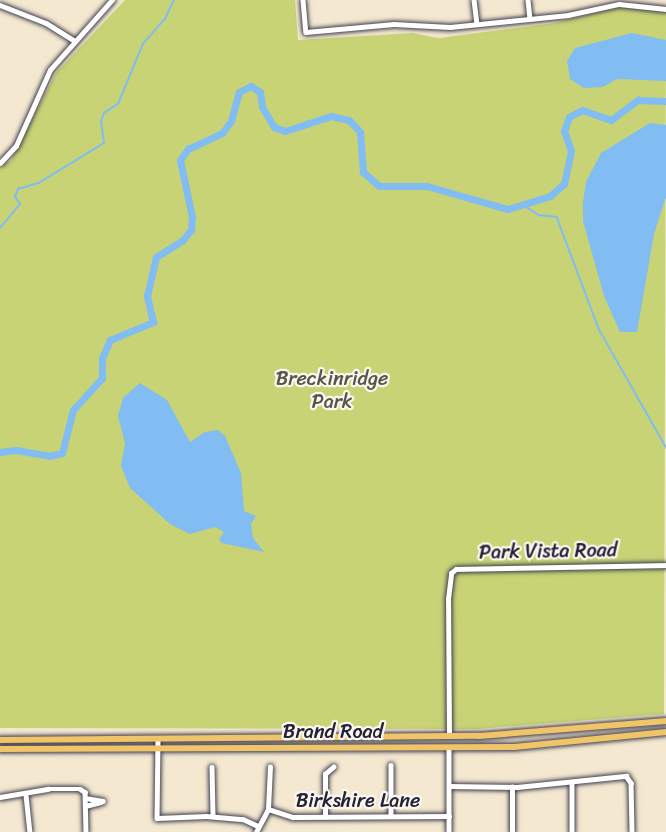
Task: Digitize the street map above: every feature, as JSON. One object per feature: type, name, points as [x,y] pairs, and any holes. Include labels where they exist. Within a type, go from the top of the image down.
[{"type":"main road","name":"Brand Road","points":[[0,740],[557,732],[666,721]]},
{"type":"main road","points":[[557,732],[559,744]]},
{"type":"main road","name":"Brand Road","points":[[0,749],[449,747],[559,744],[666,732]]},
{"type":"main road","points":[[449,735],[449,747]]},
{"type":"street","points":[[303,0],[306,32],[394,24],[442,27],[477,24],[568,15],[608,4],[666,9]]},
{"type":"street","points":[[474,0],[477,24]]},
{"type":"street","points":[[528,0],[530,19]]},
{"type":"street","points":[[0,163],[16,146],[47,76],[109,1]]},
{"type":"street","points":[[0,5],[52,26],[75,41]]},
{"type":"street","name":"Park Vista Road","points":[[449,735],[448,599],[451,573],[456,569],[666,565]]},
{"type":"street","points":[[158,739],[157,818],[213,816],[243,819],[258,826]]},
{"type":"street","points":[[449,747],[449,832]]},
{"type":"street","points":[[391,765],[391,816]]},
{"type":"street","points":[[212,767],[213,816]]},
{"type":"street","points":[[256,832],[268,809],[270,767]]},
{"type":"street","points":[[325,817],[325,774],[333,768]]},
{"type":"street","points":[[449,786],[512,787],[628,777],[632,832]]},
{"type":"street","points":[[572,782],[572,832]]},
{"type":"street","points":[[512,787],[512,832]]},
{"type":"street","points":[[0,797],[72,788],[85,792],[86,832]]},
{"type":"street","points":[[26,795],[30,832]]},
{"type":"street","points":[[85,798],[104,801],[86,806]]},
{"type":"street","name":"Birkshire Lane","points":[[268,809],[293,817],[449,816]]},
{"type":"green space","name":"Breckinridge Park","points":[[125,0],[295,0],[298,40],[412,33],[439,38],[555,23],[622,6],[666,12],[664,714],[477,729],[0,728],[0,166],[11,161],[56,73]]},
{"type":"water","points":[[632,33],[666,40],[666,81],[617,79],[603,87],[584,88],[570,79],[567,61],[575,48]]},
{"type":"water","points":[[650,123],[666,125],[666,197],[654,234],[637,332],[620,332],[604,296],[583,221],[583,202],[586,182],[601,153]]},
{"type":"water","points":[[140,383],[167,400],[190,442],[205,432],[218,430],[225,436],[241,473],[244,511],[256,516],[251,524],[253,538],[264,552],[222,543],[219,540],[224,532],[215,527],[190,534],[170,524],[130,488],[121,466],[125,443],[118,416],[123,398]]},
{"type":"waterway","points":[[0,228],[20,204],[15,197],[18,189],[39,183],[104,143],[101,122],[104,113],[118,104],[143,44],[165,19],[174,0]]},
{"type":"waterway","points":[[0,452],[16,450],[49,456],[62,453],[73,410],[102,378],[102,358],[110,340],[153,322],[147,296],[156,257],[182,241],[191,230],[192,217],[180,160],[188,149],[222,133],[231,121],[239,92],[251,86],[260,92],[262,107],[274,127],[285,131],[331,116],[349,120],[360,132],[363,172],[379,186],[427,186],[508,209],[550,196],[564,184],[571,151],[564,131],[569,117],[582,110],[611,120],[638,100],[666,101]]},
{"type":"waterway","points":[[525,206],[539,215],[557,217],[599,329],[666,447]]}]
